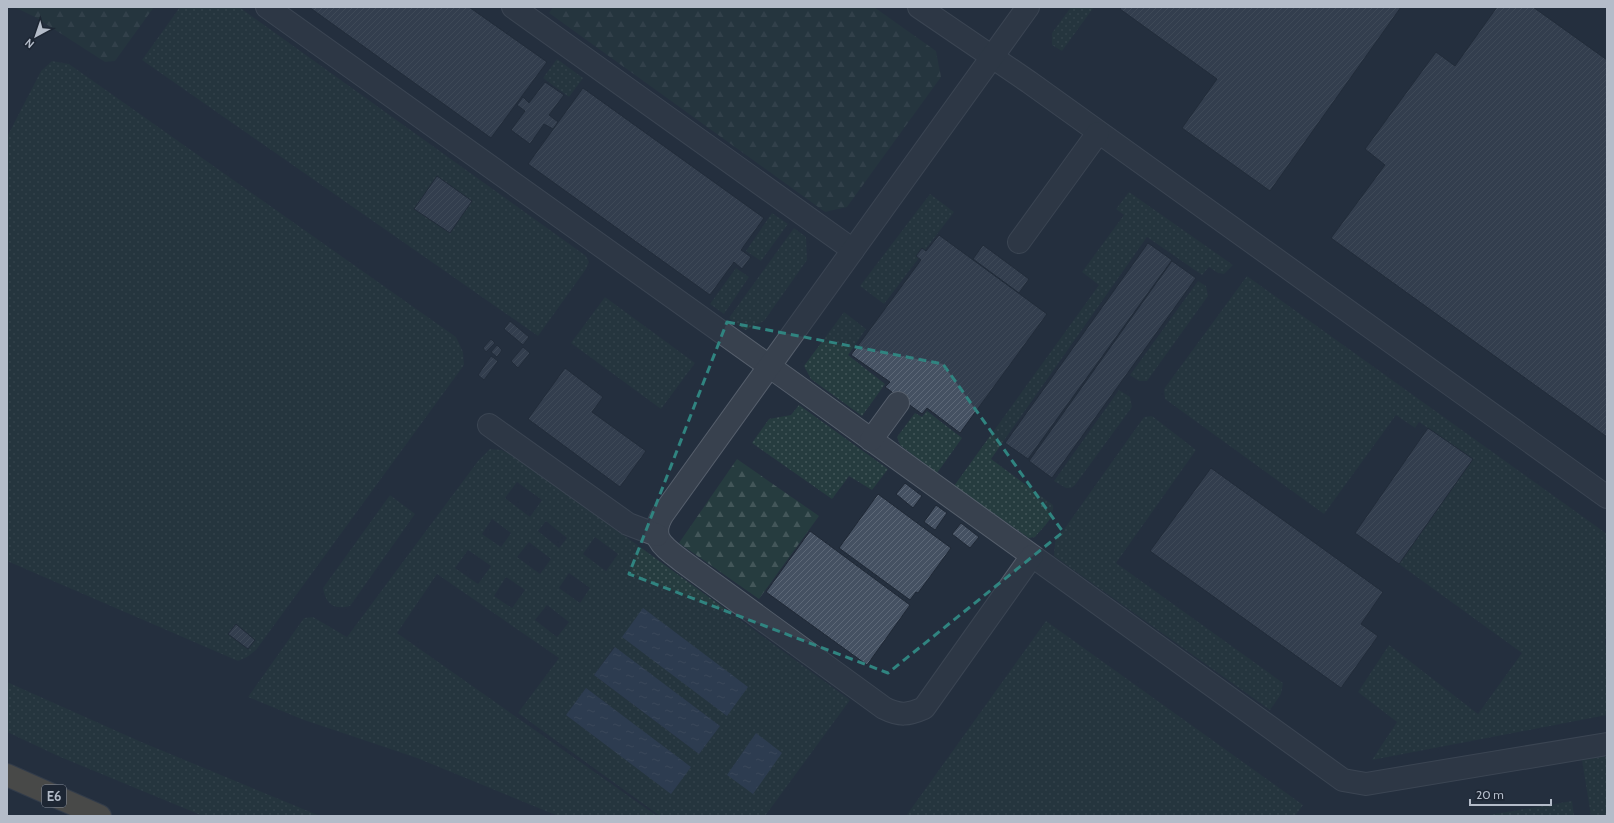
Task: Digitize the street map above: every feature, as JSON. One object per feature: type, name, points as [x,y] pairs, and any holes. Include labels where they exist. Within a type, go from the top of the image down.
[{"type":"highway","name":"E6","points":[[7,775],[100,816]]},
{"type":"lane","points":[[267,7],[769,366],[1343,780],[1366,784],[1607,744]]},
{"type":"lane","points":[[513,7],[853,250]]},
{"type":"lane","points":[[919,7],[1098,133],[1607,498]]},
{"type":"lane","points":[[1028,7],[663,514],[657,526],[657,535],[662,544],[682,561],[878,703],[896,714],[912,713],[924,708],[1032,556]]},
{"type":"lane","points":[[1019,242],[1098,133]]},
{"type":"lane","points":[[871,440],[898,403]]},
{"type":"lane","points":[[489,425],[628,524],[657,535]]},
{"type":"highlighted area","points":[[727,322],[943,364],[1063,532],[888,673],[629,574]]},
{"type":"green space","points":[[14,7],[154,7],[115,61],[105,62],[35,17]]},
{"type":"green space","points":[[180,7],[239,7],[586,256],[589,262],[586,269],[538,336],[142,60]]},
{"type":"green space","points":[[553,7],[874,7],[936,51],[941,77],[847,207],[825,212],[549,13]]},
{"type":"green space","points":[[1071,7],[1094,7],[1062,51],[1052,45],[1052,33]]},
{"type":"green space","points":[[557,59],[583,78],[569,97],[543,78]]},
{"type":"green space","points":[[52,61],[69,64],[456,337],[463,352],[464,365],[256,650],[247,657],[238,661],[7,561],[7,137],[41,71]]},
{"type":"green space","points":[[1129,192],[1233,265],[1224,274],[1218,273],[1209,267],[1202,275],[1147,237],[991,459],[1053,505],[1052,514],[1048,522],[1035,537],[1029,538],[954,486],[1099,285],[1082,272],[1124,215],[1116,209]]},
{"type":"green space","points":[[930,194],[954,212],[884,304],[860,286]]},
{"type":"green space","points":[[772,213],[788,224],[761,261],[746,251]]},
{"type":"green space","points":[[794,228],[806,237],[807,260],[764,321],[745,330],[729,318]]},
{"type":"green space","points":[[736,268],[749,277],[724,314],[710,304]]},
{"type":"green space","points":[[1247,276],[1607,534],[1607,636],[1605,640],[1607,660],[1607,715],[1372,760],[1397,722],[1358,692],[1389,645],[1478,714],[1522,653],[1399,564],[1473,459],[1419,422],[1415,428],[1396,415],[1324,514],[1165,399],[1164,389]]},
{"type":"green space","points":[[1198,281],[1206,286],[1208,296],[1147,381],[1139,381],[1130,375]]},
{"type":"green space","points":[[605,297],[695,363],[661,409],[571,343]]},
{"type":"green space","points":[[844,312],[866,329],[848,355],[885,384],[862,416],[811,379],[804,366]]},
{"type":"green space","points":[[1119,390],[1130,397],[1132,407],[1075,485],[1071,488],[1066,488],[1054,481]]},
{"type":"green space","points":[[799,405],[888,469],[872,490],[849,476],[832,499],[752,443],[769,419],[791,415]]},
{"type":"green space","points":[[927,411],[962,438],[937,473],[900,445],[897,437],[915,413],[922,417]]},
{"type":"green space","points":[[1152,416],[1196,450],[1116,563],[1283,683],[1281,694],[1270,710],[1054,556],[1055,542],[1144,417]]},
{"type":"green space","points":[[490,449],[502,450],[518,458],[850,700],[765,816],[660,816],[518,713],[559,658],[437,574],[397,633],[657,816],[558,816],[417,758],[304,720],[248,697],[304,618],[313,617],[347,637],[478,461]],"holes":[[[517,482],[542,500],[530,517],[505,498]],[[492,519],[511,533],[501,547],[482,534]],[[546,521],[567,538],[559,548],[538,531]],[[595,537],[618,554],[606,571],[583,554]],[[529,542],[551,559],[540,574],[517,557]],[[468,550],[491,566],[478,584],[455,568]],[[569,573],[590,588],[580,603],[559,588]],[[506,577],[525,590],[512,608],[494,596]],[[547,605],[569,622],[557,637],[535,620]],[[614,647],[720,726],[699,754],[594,675]],[[586,688],[690,767],[671,793],[566,715]]]},
{"type":"green space","points":[[737,459],[819,516],[759,599],[679,543]]},
{"type":"green space","points":[[390,495],[415,514],[350,606],[335,607],[326,599],[323,588]]},
{"type":"green space","points":[[1046,621],[1303,805],[1295,816],[906,816]]},
{"type":"green space","points":[[7,682],[139,741],[320,816],[203,816],[58,756],[7,732]]},
{"type":"green space","points":[[1607,756],[1607,816],[1591,816],[1582,760]]},
{"type":"green space","points":[[1572,801],[1574,816],[1483,816]]},
{"type":"water","points":[[643,608],[748,687],[727,716],[622,637]]},
{"type":"water","points":[[615,647],[720,726],[699,754],[594,675]]},
{"type":"water","points":[[586,688],[691,767],[671,794],[566,715]]},
{"type":"water","points":[[756,733],[782,753],[753,794],[727,775]]},
{"type":"building","points":[[309,7],[469,7],[547,62],[491,138]]},
{"type":"building","points":[[1122,7],[1401,7],[1270,191],[1182,128],[1217,79],[1120,9]]},
{"type":"building","points":[[1497,7],[1533,7],[1607,60],[1607,437],[1331,238],[1385,165],[1365,149],[1436,52],[1455,66]]},
{"type":"building","points":[[545,82],[564,95],[549,115],[558,122],[553,129],[544,124],[530,144],[511,130],[525,111],[517,105],[523,97],[529,103]]},
{"type":"building","points":[[583,88],[764,218],[741,250],[751,257],[742,269],[734,262],[710,295],[528,164]]},
{"type":"building","points":[[437,176],[472,201],[450,233],[414,209]]},
{"type":"building","points":[[939,235],[1047,314],[960,433],[927,408],[922,414],[885,387],[890,382],[851,355],[921,260],[916,256],[922,248],[926,251]]},
{"type":"building","points":[[1148,243],[1172,260],[1028,459],[1005,443]]},
{"type":"building","points":[[983,245],[1029,279],[1019,293],[973,259]]},
{"type":"building","points":[[1172,261],[1196,278],[1052,478],[1029,461]]},
{"type":"building","points":[[510,321],[529,337],[523,345],[504,329]]},
{"type":"building","points":[[491,339],[495,343],[486,352],[483,348]]},
{"type":"building","points":[[497,345],[502,350],[497,357],[491,352]]},
{"type":"building","points":[[523,347],[530,353],[518,368],[511,361]]},
{"type":"building","points":[[491,356],[498,361],[484,380],[478,375]]},
{"type":"building","points":[[565,368],[603,397],[592,412],[646,451],[620,487],[528,419]]},
{"type":"building","points":[[1428,428],[1473,459],[1399,564],[1355,533]]},
{"type":"building","points":[[1211,468],[1383,592],[1361,624],[1378,636],[1341,688],[1150,551]]},
{"type":"building","points":[[905,483],[922,496],[913,508],[896,494]]},
{"type":"building","points":[[878,494],[951,548],[918,593],[916,592],[910,600],[839,548]]},
{"type":"building","points":[[936,505],[947,513],[935,530],[924,522]]},
{"type":"building","points":[[961,523],[979,537],[970,548],[952,534]]},
{"type":"building","points":[[810,531],[910,605],[867,665],[766,592]]},
{"type":"building","points":[[236,624],[255,640],[248,649],[228,634]]}]
